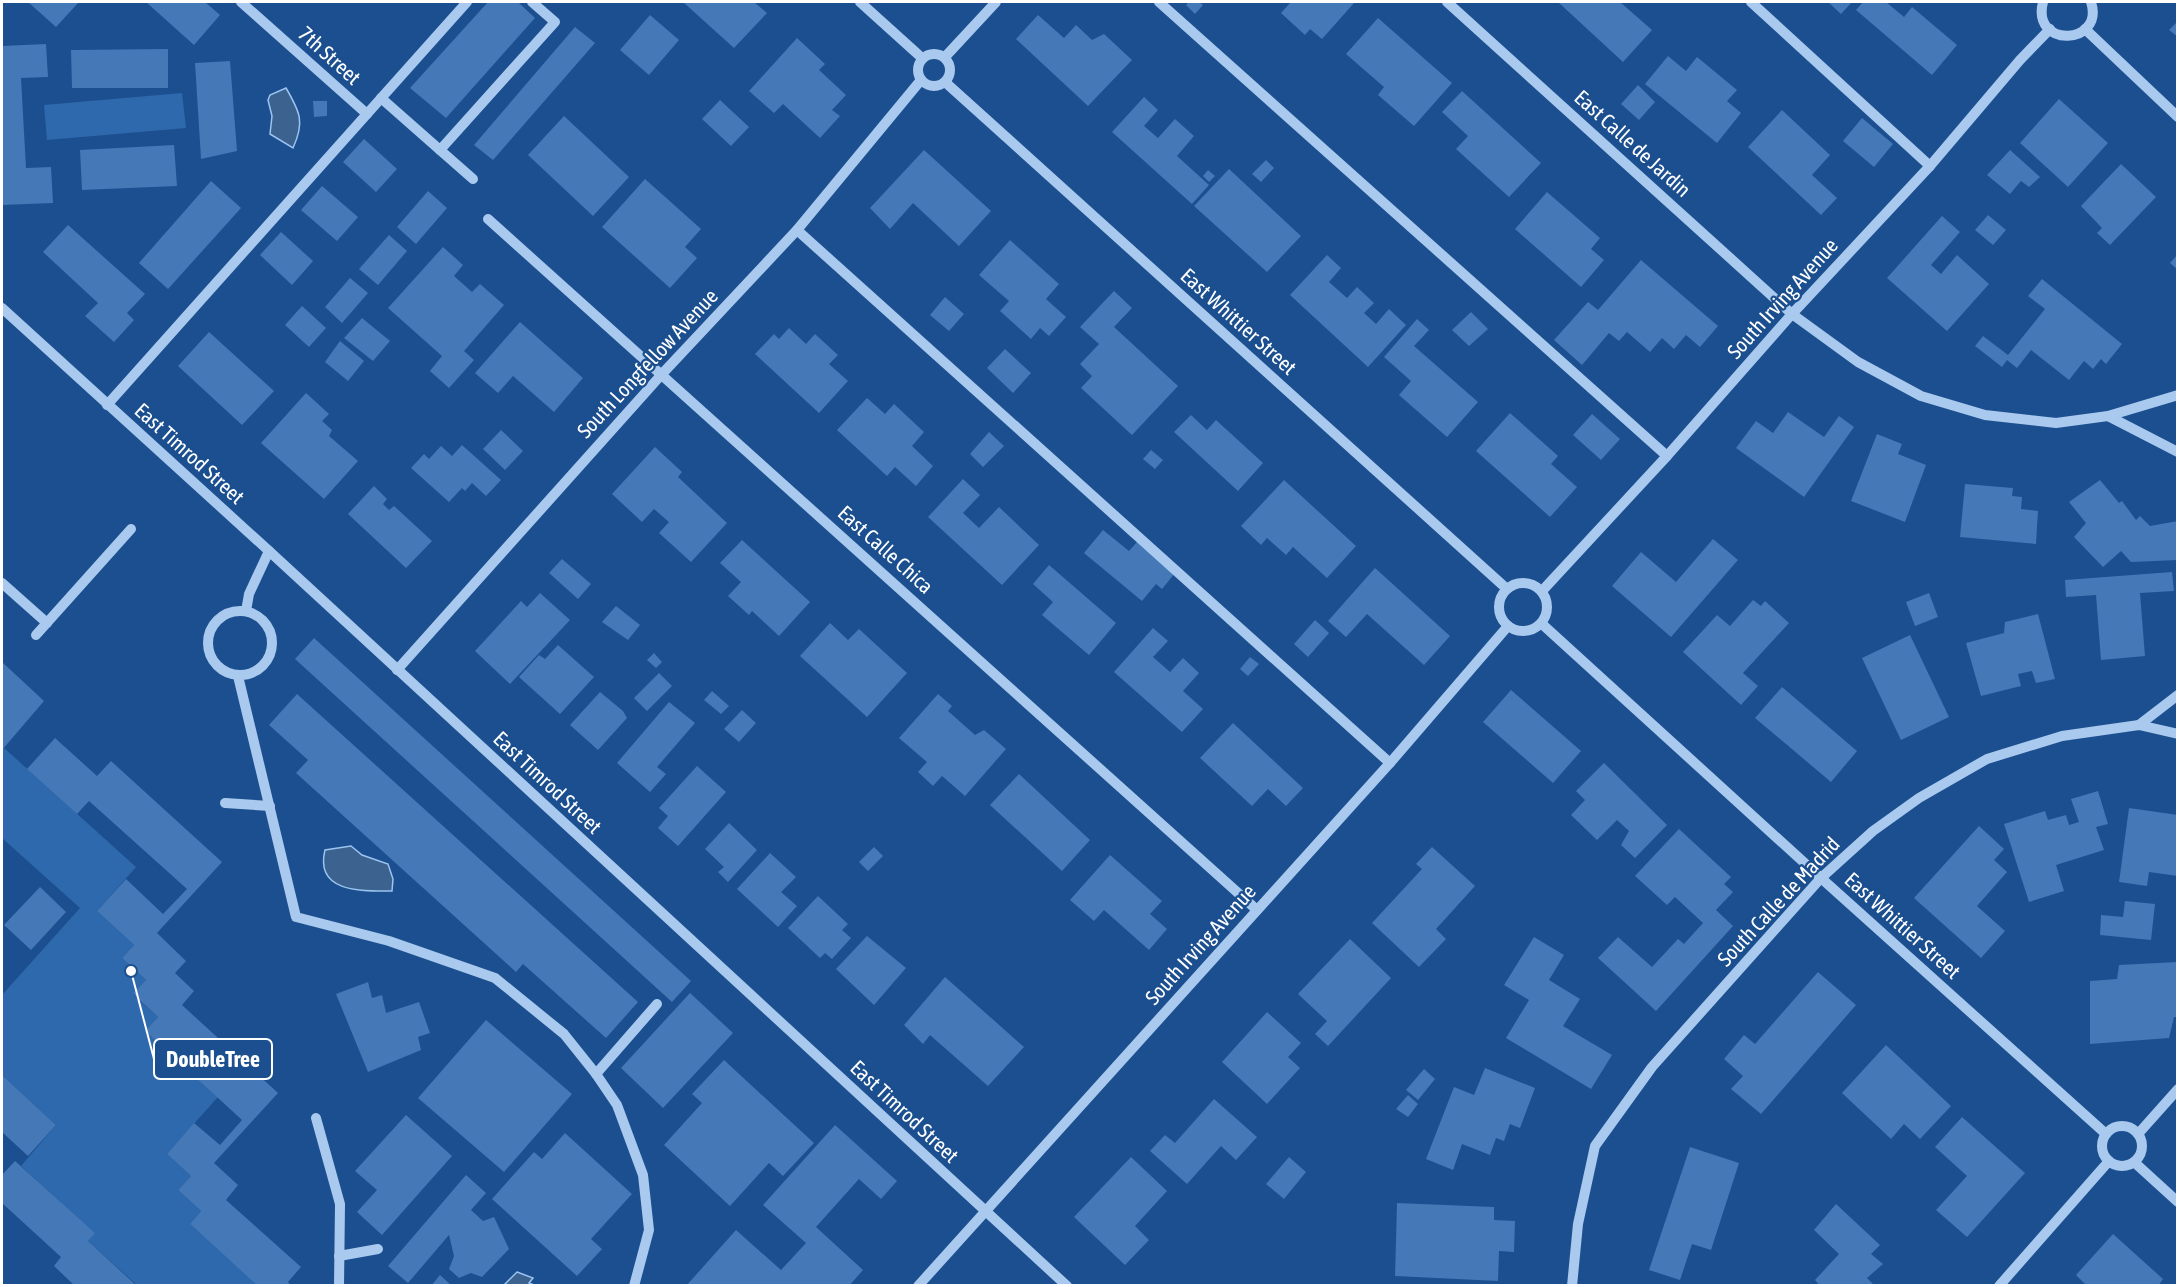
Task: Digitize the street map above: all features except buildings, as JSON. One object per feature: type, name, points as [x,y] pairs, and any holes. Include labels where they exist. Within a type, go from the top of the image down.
[{"type":"street","name":"7th Street","points":[[241,2],[367,114]]},
{"type":"street","points":[[107,405],[467,2]]},
{"type":"street","points":[[440,150],[555,22],[532,2]]},
{"type":"street","points":[[860,2],[922,58]]},
{"type":"street","points":[[945,57],[996,2]]},
{"type":"street","points":[[1159,2],[1667,456]]},
{"type":"street","name":"East Calle de Jardin","points":[[1447,2],[1792,314],[1858,362],[1921,396],[1985,415],[2056,423],[2108,416],[2178,395]]},
{"type":"street","points":[[1751,2],[1930,166]]},
{"type":"street","points":[[2043,2],[2041,12],[2043,20],[2050,29],[2054,33],[2071,36],[2085,29],[2093,14],[2091,2]]},
{"type":"street","name":"South Irving Avenue","points":[[1542,591],[1667,456],[1792,314],[1930,166],[2020,60],[2050,29]]},
{"type":"street","points":[[2085,29],[2178,117]]},
{"type":"street","points":[[922,58],[933,54],[945,57]]},
{"type":"street","points":[[922,58],[918,70],[921,80],[933,86],[945,82],[950,68],[945,57]]},
{"type":"street","name":"South Longfellow Avenue","points":[[397,670],[662,374],[797,230],[921,80]]},
{"type":"street","name":"East Whittier Street","points":[[945,82],[1507,589]]},
{"type":"street","points":[[381,98],[473,179]]},
{"type":"street","name":"East Calle Chica","points":[[488,219],[1257,910]]},
{"type":"street","points":[[797,230],[1390,763]]},
{"type":"street","name":"East Timrod Street","points":[[2,308],[1067,1286]]},
{"type":"street","points":[[2108,416],[2178,452]]},
{"type":"street","points":[[36,635],[131,529]]},
{"type":"street","points":[[246,611],[249,594],[269,551]]},
{"type":"street","points":[[2,583],[47,623]]},
{"type":"street","points":[[1529,584],[1542,591],[1548,605],[1542,624],[1532,631],[1523,632],[1508,626],[1499,612],[1499,604],[1507,589],[1514,585],[1529,584]]},
{"type":"street","points":[[246,611],[256,615],[266,624],[272,636],[272,649],[266,663],[256,671],[238,676],[218,668],[211,658],[208,650],[208,633],[215,622],[227,613],[246,611]]},
{"type":"street","name":"East Whittier Street","points":[[1542,624],[2106,1134]]},
{"type":"street","name":"South Irving Avenue","points":[[918,1286],[1390,763],[1508,626]]},
{"type":"street","points":[[238,676],[296,917],[388,941],[495,978],[564,1034],[617,1105],[643,1175],[649,1230],[634,1286]]},
{"type":"street","points":[[2139,725],[2178,695]]},
{"type":"street","name":"South Calle de Madrid","points":[[1572,1286],[1578,1224],[1594,1146],[1652,1067],[1821,878],[1873,831],[1919,798],[1987,759],[2062,736],[2139,725],[2178,734]]},
{"type":"street","points":[[225,803],[270,806]]},
{"type":"street","points":[[596,1074],[657,1004]]},
{"type":"street","points":[[2138,1134],[2178,1089]]},
{"type":"street","points":[[316,1118],[339,1204],[339,1286]]},
{"type":"street","points":[[2115,1127],[2133,1129],[2138,1134],[2142,1147],[2134,1162],[2118,1166],[2103,1154],[2102,1147],[2106,1134],[2115,1127]]},
{"type":"street","points":[[1999,1286],[2109,1161]]},
{"type":"street","points":[[2134,1162],[2178,1202]]},
{"type":"street","points":[[339,1256],[378,1249]]},
{"type":"shaded area","points":[[286,88],[298,111],[300,124],[293,148],[270,134],[272,116],[268,100],[270,95]]},
{"type":"shaded area","points":[[182,93],[186,128],[47,140],[44,105]]},
{"type":"shaded area","points":[[3,747],[136,867],[97,911],[134,945],[122,958],[146,980],[133,995],[158,1017],[145,1031],[218,1097],[167,1154],[191,1176],[178,1190],[201,1211],[190,1224],[258,1285],[137,1285],[88,1241],[94,1233],[21,1166],[56,1125],[2,1075],[2,995],[80,908],[2,838]]},
{"type":"shaded area","points":[[351,846],[362,855],[388,864],[393,879],[392,891],[356,890],[334,882],[327,875],[324,864],[325,850]]},
{"type":"shaded area","points":[[517,1272],[533,1278],[529,1283],[534,1285],[504,1285]]},
{"type":"place","name":"DoubleTree","points":[[131,971]]}]
